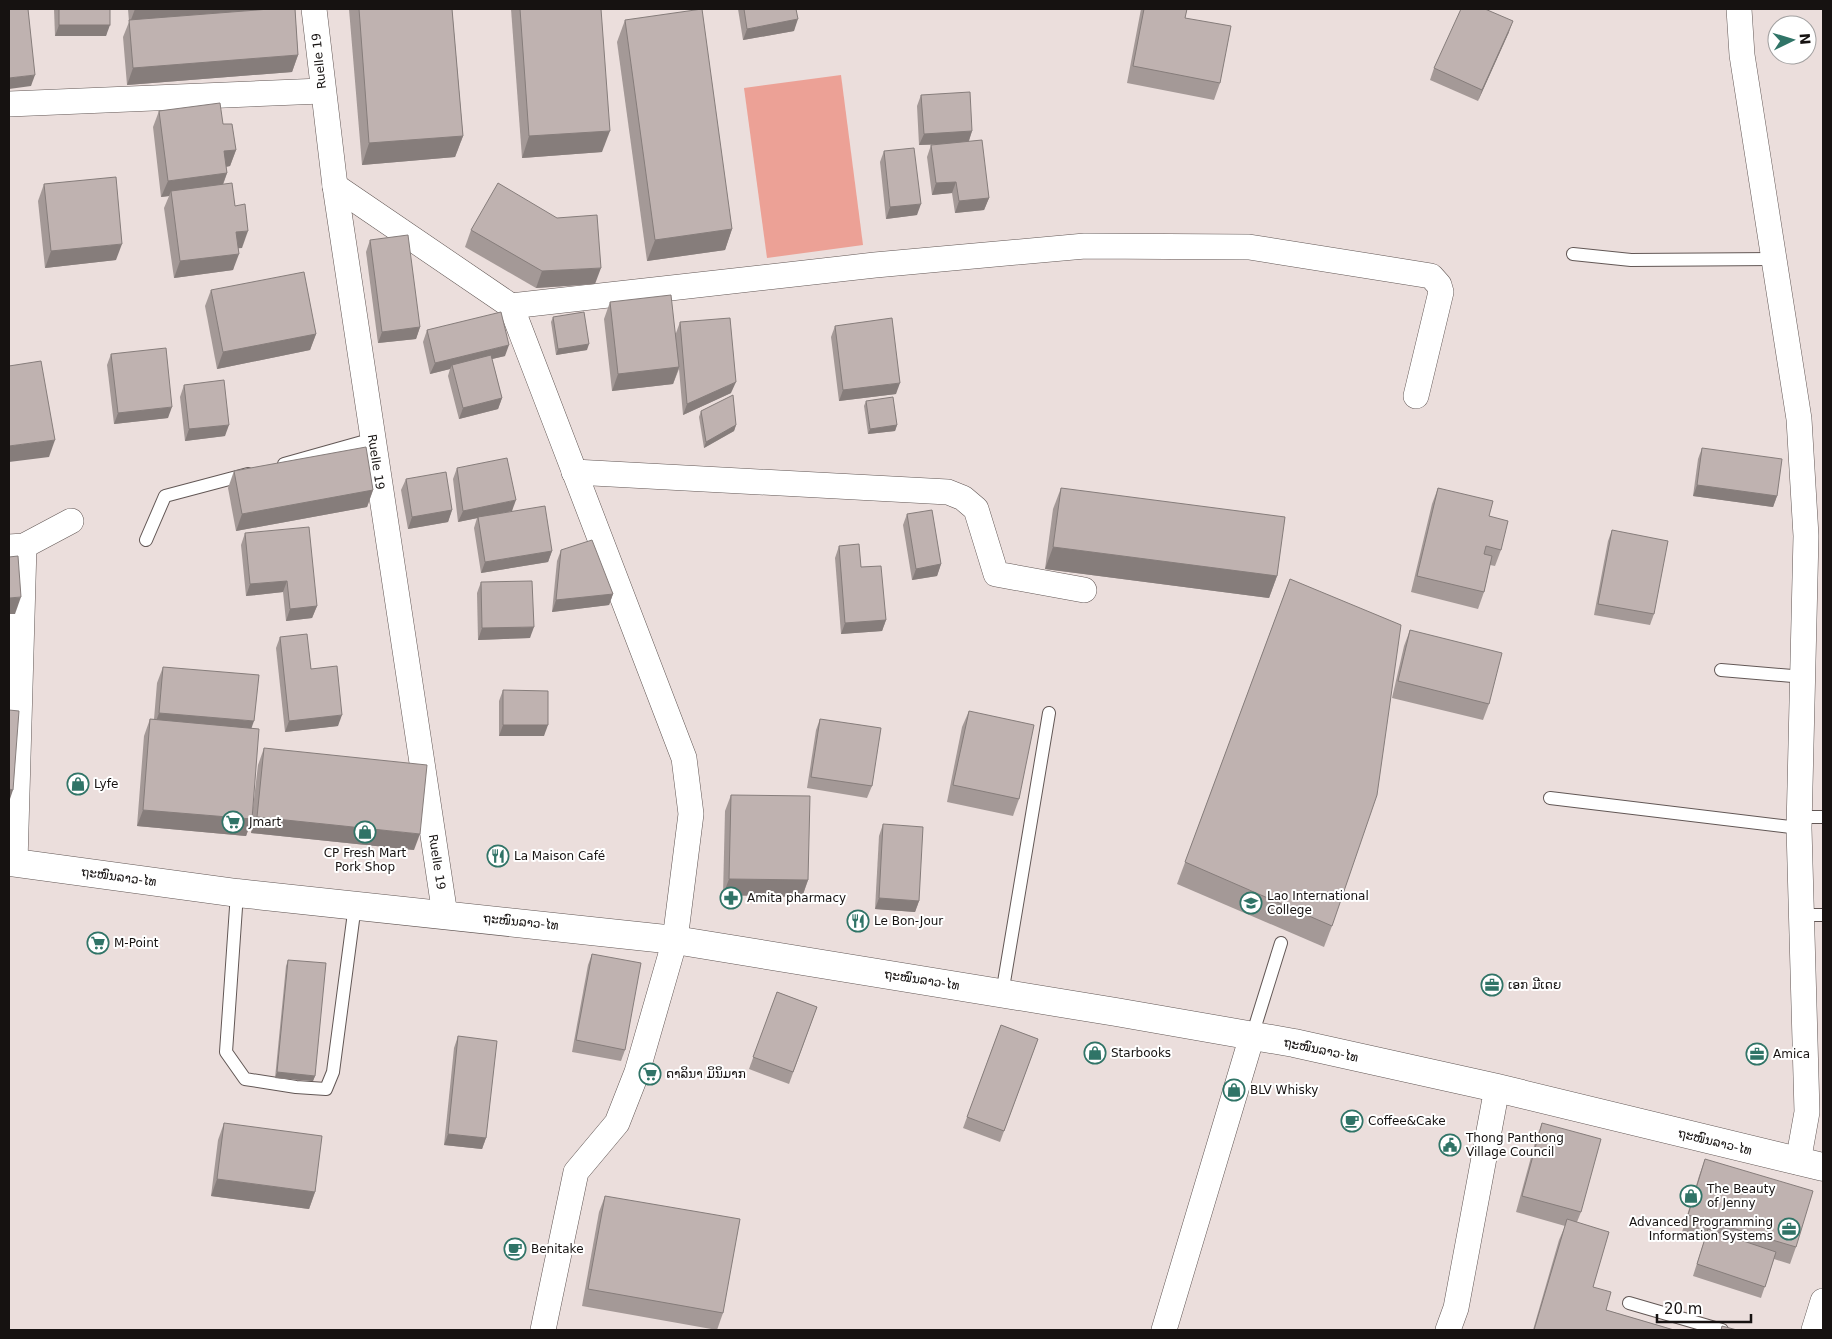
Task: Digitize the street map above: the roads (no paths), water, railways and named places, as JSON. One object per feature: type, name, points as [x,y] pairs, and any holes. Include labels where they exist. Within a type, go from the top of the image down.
[{"type":"street","name":"Ruelle 19","points":[[314,9],[322,91],[335,186],[445,915]]},
{"type":"street","points":[[1739,9],[1742,55],[1799,419],[1806,536],[1804,677],[1807,821],[1813,915],[1807,1112],[1811,1165]]},
{"type":"street","points":[[9,104],[322,91]]},
{"type":"street","points":[[335,186],[510,306],[684,758],[691,814],[676,940],[637,1072],[617,1123],[576,1172],[543,1330]]},
{"type":"street","points":[[510,306],[875,264],[1085,246],[1248,247],[1431,276],[1439,284],[1441,292],[1416,396]]},
{"type":"street","points":[[574,472],[948,492],[963,498],[976,509],[996,574],[1084,590]]},
{"type":"street","points":[[12,863],[16,546],[71,520]]},
{"type":"street","name":"ຖະໜົນລາວ-ໄທ","points":[[12,863],[238,893],[676,940],[1002,994],[1252,1036],[1497,1088],[1811,1165]]},
{"type":"street","points":[[1164,1330],[1252,1036]]},
{"type":"street","points":[[1448,1330],[1456,1308],[1497,1088]]},
{"type":"street","points":[[1814,1330],[1823,1301]]},
{"type":"lane","points":[[1573,254],[1631,260],[1775,259]]},
{"type":"lane","points":[[146,540],[165,496],[373,439]]},
{"type":"lane","points":[[1721,670],[1804,677]]},
{"type":"lane","points":[[1002,994],[1050,714]]},
{"type":"lane","points":[[1550,798],[1807,821]]},
{"type":"lane","points":[[238,893],[226,1052],[245,1079],[296,1087],[326,1089],[334,1072],[355,905]]},
{"type":"lane","points":[[1252,1036],[1281,943]]},
{"type":"lane","points":[[1629,1303],[1722,1330]]},
{"type":"place","name":"Lyfe","points":[[78,784]]},
{"type":"place","name":"Jmart","points":[[233,822]]},
{"type":"place","name":"CP Fresh Mart Pork Shop","points":[[365,832]]},
{"type":"place","name":"La Maison Café","points":[[498,856]]},
{"type":"place","name":"Amita pharmacy","points":[[731,898]]},
{"type":"place","name":"Lao International College","points":[[1251,903]]},
{"type":"place","name":"Le Bon-Jour","points":[[858,921]]},
{"type":"place","name":"M-Point","points":[[98,943]]},
{"type":"place","name":"ເອກ ມີເດຍ","points":[[1492,985]]},
{"type":"place","name":"Starbooks","points":[[1095,1053]]},
{"type":"place","name":"Amica","points":[[1757,1054]]},
{"type":"place","name":"ດາລິນາ ມິນິມາກ","points":[[650,1074]]},
{"type":"place","name":"BLV Whisky","points":[[1234,1090]]},
{"type":"place","name":"Coffee&Cake","points":[[1352,1121]]},
{"type":"place","name":"Thong Panthong Village Council","points":[[1450,1145]]},
{"type":"place","name":"The Beauty of Jenny","points":[[1691,1196]]},
{"type":"place","name":"Advanced Programming Information Systems","points":[[1789,1229]]},
{"type":"place","name":"Benitake","points":[[515,1249]]}]
